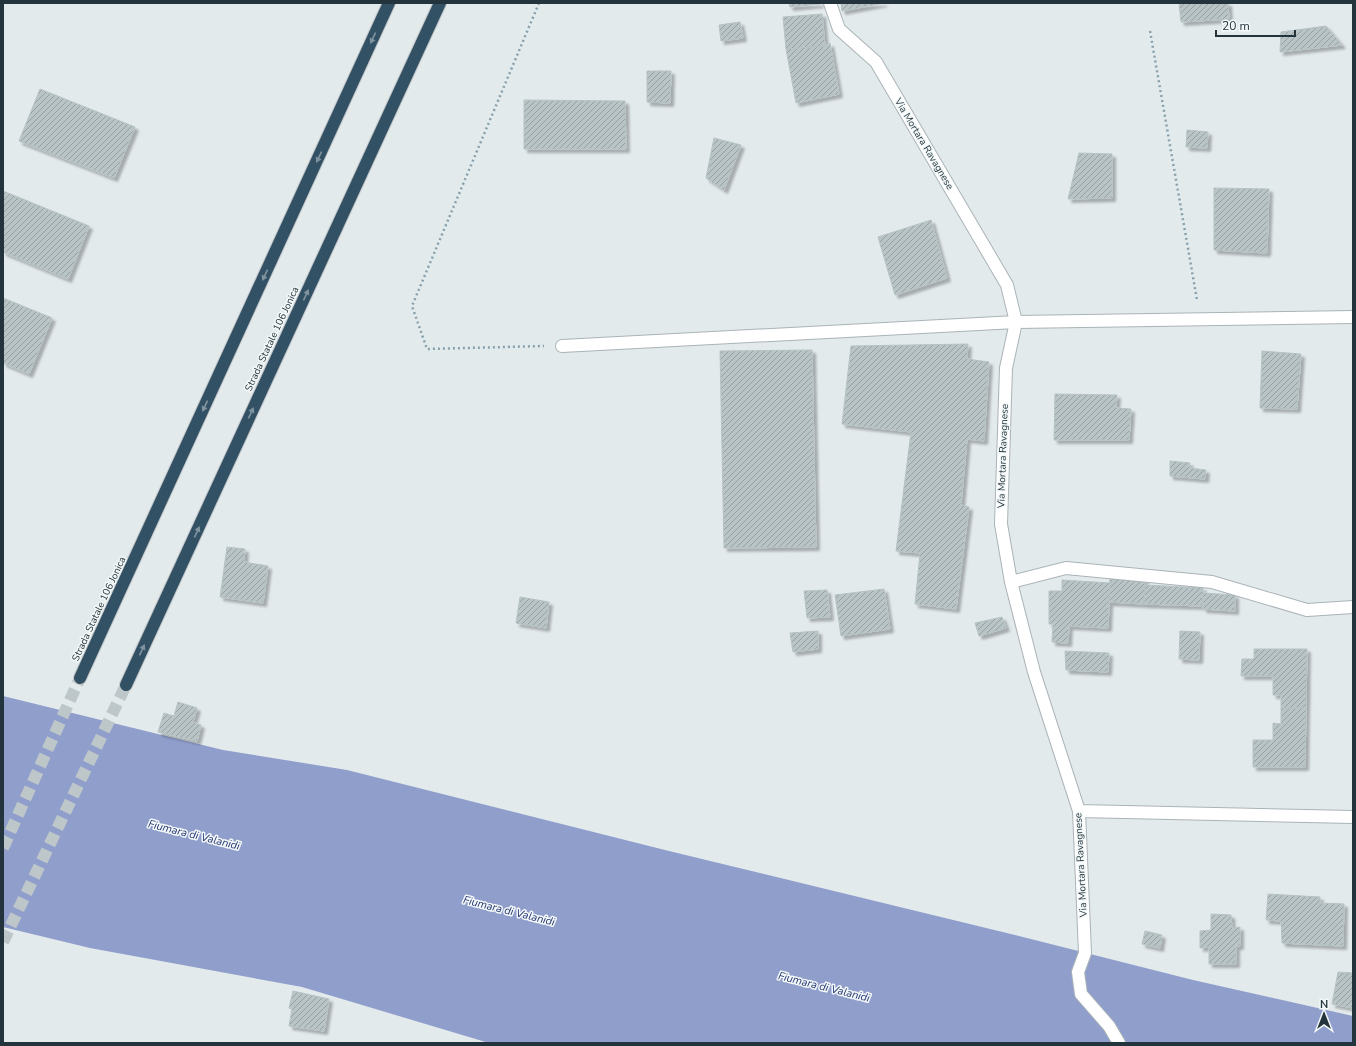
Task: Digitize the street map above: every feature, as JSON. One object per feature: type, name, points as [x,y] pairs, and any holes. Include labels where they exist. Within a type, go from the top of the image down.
[{"type":"highway","name":"Strada Statale 106 Jonica","points":[[80,678],[389,3]]},
{"type":"highway","name":"Strada Statale 106 Jonica","points":[[126,685],[440,3]]},
{"type":"street","name":"Via Mortara Ravagnese","points":[[830,3],[840,28],[876,62],[1007,285],[1016,322],[1006,368],[1001,524],[1011,582],[1034,672],[1079,811],[1085,953],[1078,972],[1081,994],[1109,1026],[1119,1043]]},
{"type":"street","points":[[562,346],[1016,322],[1353,317]]},
{"type":"street","points":[[1011,582],[1066,568],[1212,582],[1307,610],[1353,607]]},
{"type":"street","points":[[1079,811],[1353,817]]},
{"type":"path","points":[[539,3],[412,306],[427,349],[562,346]]},
{"type":"path","points":[[1150,31],[1200,319]]},
{"type":"water","name":"Fiumara di Valanidi","points":[[3,696],[223,750],[347,770],[1193,980],[1353,1016],[1353,1043],[489,1043],[302,987],[90,948],[3,927]]},
{"type":"building","points":[[789,3],[820,3],[820,4],[790,7]]},
{"type":"building","points":[[841,3],[884,3],[842,11]]},
{"type":"building","points":[[1179,3],[1228,3],[1229,19],[1181,22]]},
{"type":"building","points":[[822,14],[825,46],[786,49],[783,17]]},
{"type":"building","points":[[740,22],[743,38],[721,41],[719,25]]},
{"type":"building","points":[[1326,26],[1342,45],[1280,52],[1281,32]]},
{"type":"building","points":[[830,43],[839,94],[796,103],[786,49],[825,46]]},
{"type":"building","points":[[647,71],[671,71],[670,103],[647,102]]},
{"type":"building","points":[[40,89],[135,127],[114,178],[19,141]]},
{"type":"building","points":[[524,100],[625,101],[626,149],[524,149]]},
{"type":"building","points":[[1187,130],[1208,132],[1207,148],[1186,147]]},
{"type":"building","points":[[714,138],[741,145],[724,190],[706,178]]},
{"type":"building","points":[[1079,153],[1112,154],[1112,198],[1068,199]]},
{"type":"building","points":[[1214,188],[1269,189],[1267,253],[1214,250]]},
{"type":"building","points":[[3,191],[89,226],[68,279],[3,252]]},
{"type":"building","points":[[931,220],[947,278],[895,295],[878,237]]},
{"type":"building","points":[[3,298],[52,318],[29,374],[3,363]]},
{"type":"building","points":[[968,344],[967,359],[989,362],[984,441],[967,439],[961,505],[969,507],[956,609],[915,604],[920,553],[896,551],[911,432],[842,424],[851,346]]},
{"type":"building","points":[[812,350],[816,547],[724,548],[720,351]]},
{"type":"building","points":[[1262,351],[1301,354],[1297,409],[1260,408]]},
{"type":"building","points":[[1055,394],[1117,395],[1116,408],[1131,409],[1129,440],[1054,440]]},
{"type":"building","points":[[1170,461],[1190,463],[1189,468],[1206,470],[1205,479],[1170,476]]},
{"type":"building","points":[[227,547],[245,549],[244,562],[268,566],[263,603],[220,597]]},
{"type":"building","points":[[1110,576],[1145,579],[1144,604],[1109,602]]},
{"type":"building","points":[[1062,580],[1110,583],[1108,628],[1069,626],[1068,643],[1052,642],[1053,624],[1049,624],[1049,591],[1062,591]]},
{"type":"building","points":[[1145,585],[1203,588],[1202,606],[1144,604]]},
{"type":"building","points":[[884,589],[890,629],[841,636],[835,595]]},
{"type":"building","points":[[827,590],[830,617],[807,618],[804,591]]},
{"type":"building","points":[[1203,593],[1235,595],[1235,611],[1203,609]]},
{"type":"building","points":[[520,597],[549,602],[546,628],[516,623]]},
{"type":"building","points":[[1002,617],[1006,628],[979,636],[975,623]]},
{"type":"building","points":[[818,631],[818,649],[793,652],[790,633]]},
{"type":"building","points":[[1180,631],[1200,632],[1199,660],[1179,659]]},
{"type":"building","points":[[1254,649],[1307,649],[1306,708],[1281,708],[1281,695],[1273,695],[1273,676],[1241,676],[1242,659],[1254,659]]},
{"type":"building","points":[[1065,651],[1109,653],[1108,672],[1066,670]]},
{"type":"building","points":[[178,702],[197,708],[193,722],[201,725],[197,741],[158,732],[164,713],[174,716]]},
{"type":"building","points":[[1281,708],[1306,708],[1305,767],[1253,767],[1253,740],[1273,740],[1273,723],[1281,724]]},
{"type":"building","points":[[1268,894],[1320,897],[1320,903],[1344,904],[1343,946],[1282,943],[1281,921],[1266,920]]},
{"type":"building","points":[[1211,914],[1231,915],[1232,928],[1240,927],[1240,946],[1236,946],[1236,964],[1209,964],[1209,947],[1200,948],[1200,931],[1211,930]]},
{"type":"building","points":[[1145,931],[1162,935],[1160,948],[1142,944]]},
{"type":"building","points":[[1338,972],[1353,973],[1353,1008],[1332,1004]]},
{"type":"building","points":[[293,991],[329,999],[324,1031],[289,1026],[292,1009],[289,1008]]},
{"type":"tunnel","points":[[3,848],[80,678]]},
{"type":"tunnel","points":[[3,942],[126,685]]}]
